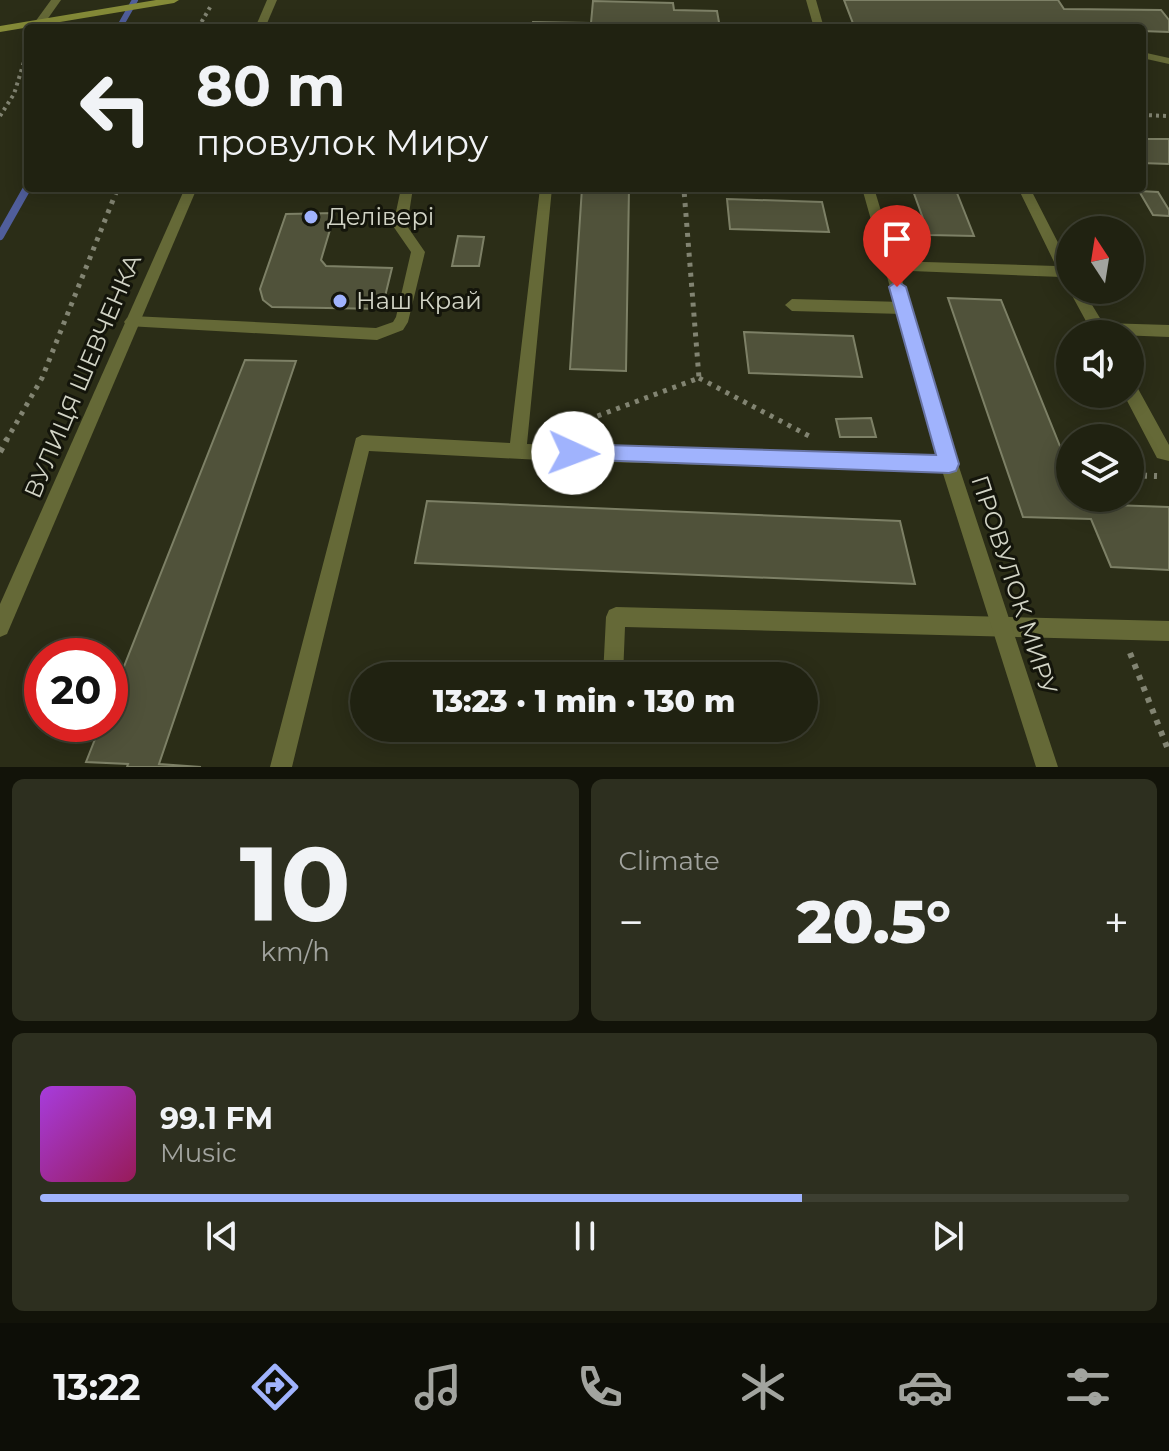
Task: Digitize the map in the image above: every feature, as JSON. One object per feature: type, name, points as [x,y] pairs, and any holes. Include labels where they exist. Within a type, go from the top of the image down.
[{"type":"main road","points":[[29,24],[174,0]]},
{"type":"main road","points":[[0,29],[24,25]]},
{"type":"street","points":[[40,22],[56,0]]},
{"type":"street","points":[[262,24],[272,0]]},
{"type":"street","points":[[811,0],[818,24]]},
{"type":"street","points":[[1146,56],[1169,61]]},
{"type":"street","name":"ВУЛИЦЯ ШЕВЧЕНКА","points":[[0,627],[189,192]]},
{"type":"street","points":[[132,322],[389,333],[403,318],[418,252],[400,226],[407,192]]},
{"type":"street","points":[[518,450],[546,192]]},
{"type":"street","name":"ПРОВУЛОК МИРУ","points":[[869,192],[949,464],[1047,767]]},
{"type":"street","points":[[1026,192],[1056,252]]},
{"type":"street","points":[[891,266],[1056,275]]},
{"type":"street","points":[[792,305],[903,308]]},
{"type":"street","points":[[1144,331],[1169,331]]},
{"type":"street","points":[[1139,408],[1163,453],[1169,453]]},
{"type":"street","points":[[281,767],[362,443],[541,452],[949,464]]},
{"type":"street","points":[[614,662],[616,617],[1169,631]]},
{"type":"path","points":[[200,24],[212,4]]},
{"type":"path","points":[[0,116],[14,94],[24,62]]},
{"type":"path","points":[[1146,115],[1169,116]]},
{"type":"path","points":[[0,452],[42,378],[116,192]]},
{"type":"path","points":[[684,192],[699,378]]},
{"type":"path","points":[[541,452],[563,426],[699,378],[817,440]]},
{"type":"path","points":[[1144,475],[1169,476]]},
{"type":"path","points":[[1120,629],[1169,752]]},
{"type":"building","points":[[844,0],[1058,0],[1064,9],[1161,10],[1169,20],[1169,32],[1146,31],[1146,24],[853,24]]},
{"type":"building","points":[[593,1],[673,3],[674,10],[717,11],[719,24],[533,24],[591,23]]},
{"type":"building","points":[[1146,139],[1169,139],[1169,164],[1146,163]]},
{"type":"building","points":[[582,192],[629,192],[626,371],[570,369]]},
{"type":"building","points":[[913,192],[957,192],[974,236],[929,235]]},
{"type":"building","points":[[1140,192],[1158,192],[1169,210],[1169,216],[1153,215]]},
{"type":"building","points":[[727,199],[822,202],[829,232],[730,229]]},
{"type":"building","points":[[335,213],[321,260],[326,266],[392,268],[382,309],[272,307],[263,300],[260,289],[286,214]]},
{"type":"building","points":[[458,236],[484,237],[479,266],[452,266]]},
{"type":"building","points":[[948,298],[1001,300],[1056,436],[1056,512],[1144,512],[1144,506],[1169,507],[1169,570],[1111,567],[1091,519],[1023,517]]},
{"type":"building","points":[[744,332],[853,336],[862,377],[749,373]]},
{"type":"building","points":[[245,360],[296,361],[159,764],[201,767],[127,767],[128,764],[86,762],[94,742],[128,742],[128,656]]},
{"type":"building","points":[[871,418],[876,437],[840,437],[836,419]]},
{"type":"building","points":[[427,501],[900,521],[915,584],[415,563]]},
{"type":"waterway","points":[[121,24],[135,0]]},
{"type":"waterway","points":[[0,236],[25,192]]},
{"type":"place","name":"Делівері","points":[[311,217]]},
{"type":"place","name":"Наш Край","points":[[340,301]]},
{"type":"route","points":[[573,453],[949,464],[897,287]]}]
